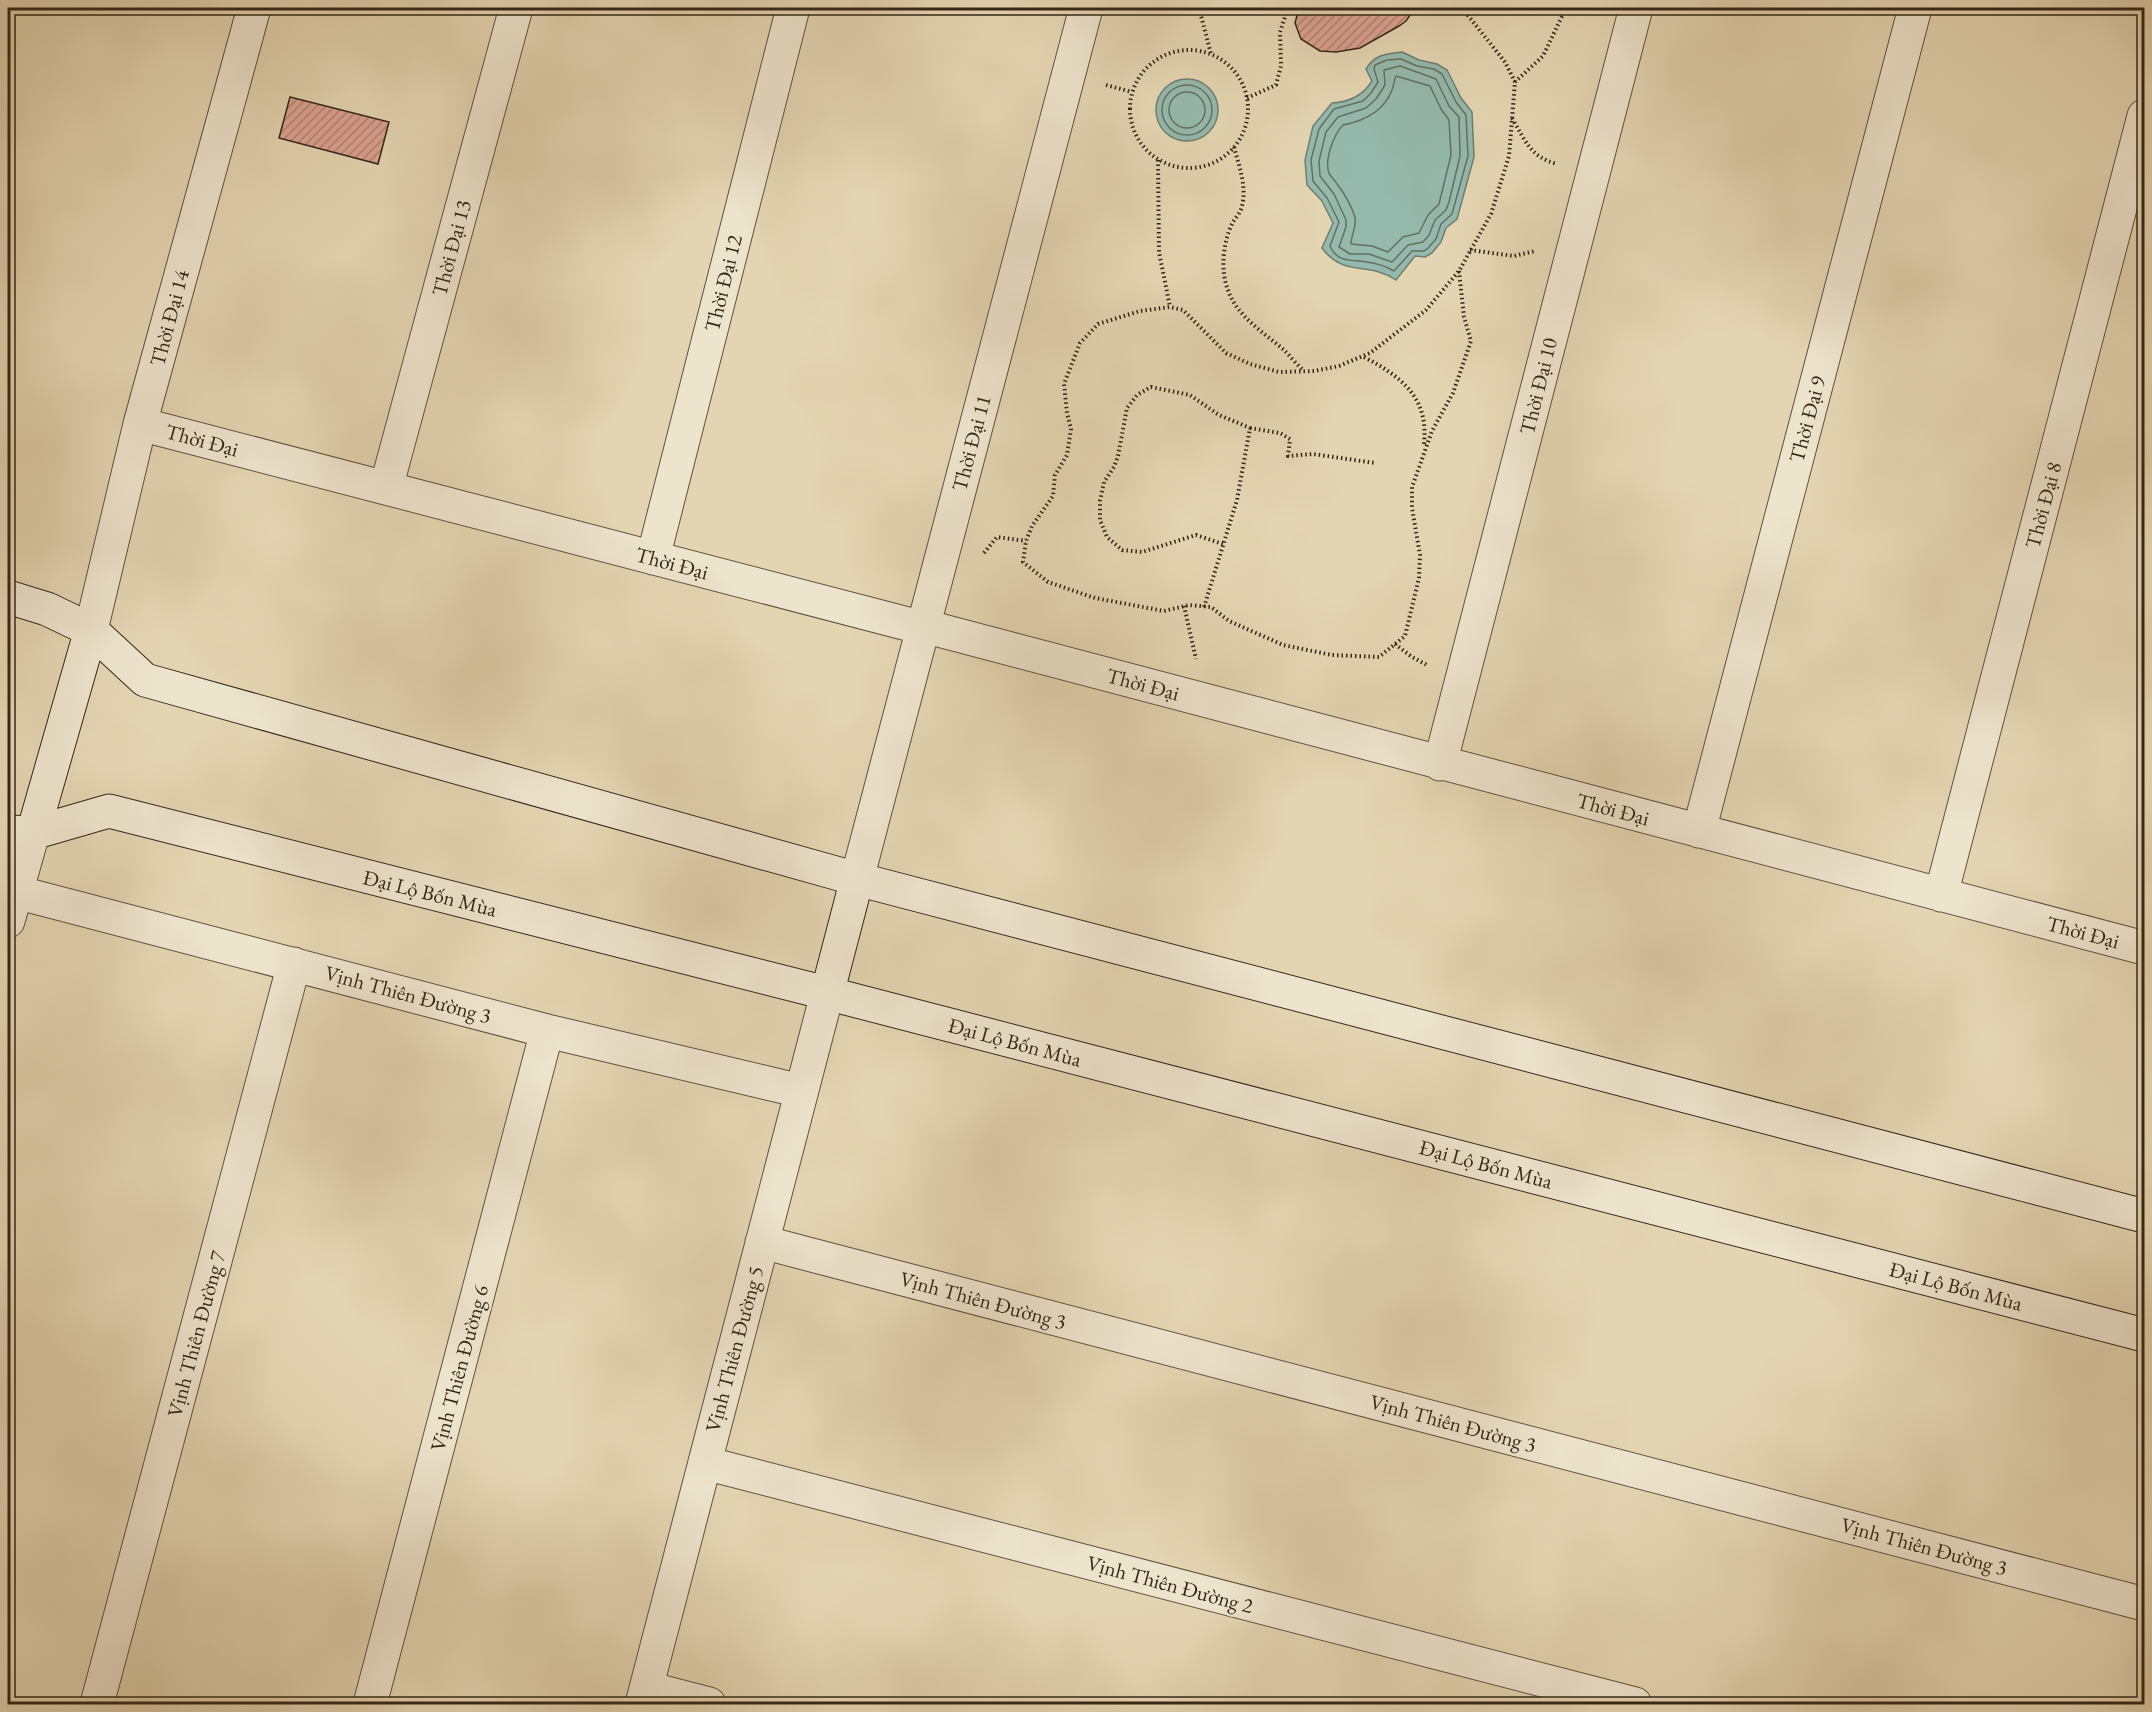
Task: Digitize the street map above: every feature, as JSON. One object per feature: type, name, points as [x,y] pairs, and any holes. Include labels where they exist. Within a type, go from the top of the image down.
[{"type":"street","name":"Thời Đại 14","points":[[91,630],[141,424],[254,8]]},
{"type":"street","name":"Thời Đại 13","points":[[386,488],[516,8]]},
{"type":"street","name":"Thời Đại 12","points":[[653,558],[793,8]]},
{"type":"street","name":"Thời Đại 11","points":[[857,879],[1086,8]]},
{"type":"street","name":"Thời Đại 10","points":[[1440,764],[1635,8]]},
{"type":"street","name":"Thời Đại 9","points":[[1699,831],[1915,8]]},
{"type":"street","name":"Thời Đại 8","points":[[1941,895],[2145,116]]},
{"type":"street","name":"Thời Đại","points":[[141,424],[922,628],[935,629],[1440,764],[2145,948]]},
{"type":"street","points":[[8,597],[47,609],[91,630],[145,680],[857,879],[2145,1216]]},
{"type":"street","points":[[12,907],[20,833],[91,630]]},
{"type":"street","name":"Đại Lộ Bốn Mùa","points":[[20,833],[109,811],[2145,1335]]},
{"type":"street","points":[[827,994],[857,879]]},
{"type":"street","name":"Vịnh Thiên Đường 3","points":[[12,907],[294,964],[547,1031],[801,1091]]},
{"type":"street","name":"Vịnh Thiên Đường 7","points":[[97,1704],[294,964]]},
{"type":"street","name":"Vịnh Thiên Đường 5","points":[[644,1696],[827,994]]},
{"type":"street","name":"Vịnh Thiên Đường 6","points":[[370,1704],[547,1031]]},
{"type":"street","name":"Vịnh Thiên Đường 3","points":[[762,1242],[2145,1604]]},
{"type":"street","name":"Vịnh Thiên Đường 2","points":[[705,1463],[1635,1704]]},
{"type":"street","points":[[644,1696],[709,1704]]},
{"type":"path","points":[[1199,8],[1211,54]]},
{"type":"path","points":[[1247,98],[1276,85],[1281,66],[1280,32],[1288,8]]},
{"type":"path","points":[[1459,271],[1464,316],[1471,341],[1453,393],[1432,431],[1412,487],[1412,508],[1420,555],[1419,578],[1405,636],[1379,657],[1332,655],[1283,645],[1229,621],[1211,607],[1184,606],[1164,611],[1095,598],[1048,582],[1023,562],[1026,541],[1032,526],[1053,496],[1055,476],[1067,455],[1071,429],[1066,414],[1064,384],[1080,343],[1098,324],[1140,312],[1170,307],[1183,310],[1226,353],[1250,364],[1279,372],[1339,366],[1363,356],[1426,310],[1459,271],[1491,214],[1509,156],[1515,82],[1505,62],[1462,8]]},
{"type":"path","points":[[1515,82],[1543,56],[1566,8]]},
{"type":"path","points":[[1192,50],[1211,54],[1228,65],[1240,80],[1247,98],[1247,118],[1241,136],[1230,152],[1214,163],[1195,168],[1176,167],[1158,160],[1143,147],[1133,130],[1129,112],[1132,92],[1141,74],[1155,60],[1173,52],[1192,50]]},
{"type":"path","points":[[1106,85],[1132,92]]},
{"type":"path","points":[[1511,117],[1532,152],[1545,161],[1563,165]]},
{"type":"path","points":[[1234,146],[1244,189],[1242,208],[1226,239],[1224,261],[1228,291],[1238,308],[1256,328],[1286,352],[1304,371]]},
{"type":"path","points":[[1158,160],[1159,252],[1170,307]]},
{"type":"path","points":[[1470,250],[1514,256],[1537,251]]},
{"type":"path","points":[[1363,356],[1393,374],[1408,387],[1419,402],[1426,431],[1424,451]]},
{"type":"path","points":[[1223,544],[1196,535],[1142,552],[1122,550],[1107,537],[1100,520],[1100,501],[1104,482],[1118,456],[1127,408],[1137,395],[1151,387],[1190,395],[1218,415],[1250,428],[1280,433],[1290,439],[1288,456],[1313,454],[1376,463]]},
{"type":"path","points":[[1204,607],[1237,500],[1250,428]]},
{"type":"path","points":[[979,558],[997,537],[1026,541]]},
{"type":"path","points":[[1184,606],[1197,663]]},
{"type":"path","points":[[1395,644],[1432,669]]},
{"type":"water","points":[[1402,52],[1419,60],[1437,64],[1447,70],[1461,98],[1472,112],[1474,157],[1457,219],[1446,228],[1441,242],[1432,253],[1425,257],[1415,256],[1396,280],[1376,271],[1339,263],[1322,248],[1333,223],[1322,201],[1307,185],[1305,160],[1313,126],[1332,103],[1350,100],[1364,91],[1372,81],[1366,69],[1373,60],[1386,54]]},
{"type":"water","points":[[1181,79],[1193,79],[1209,88],[1216,98],[1218,110],[1216,122],[1209,132],[1193,141],[1181,141],[1170,136],[1161,127],[1156,116],[1156,104],[1161,93],[1170,84]]},
{"type":"building","points":[[1299,8],[1415,8],[1406,21],[1360,48],[1336,52],[1320,51],[1301,39],[1295,23]]},
{"type":"building","points":[[290,97],[389,122],[378,164],[279,138]]}]
